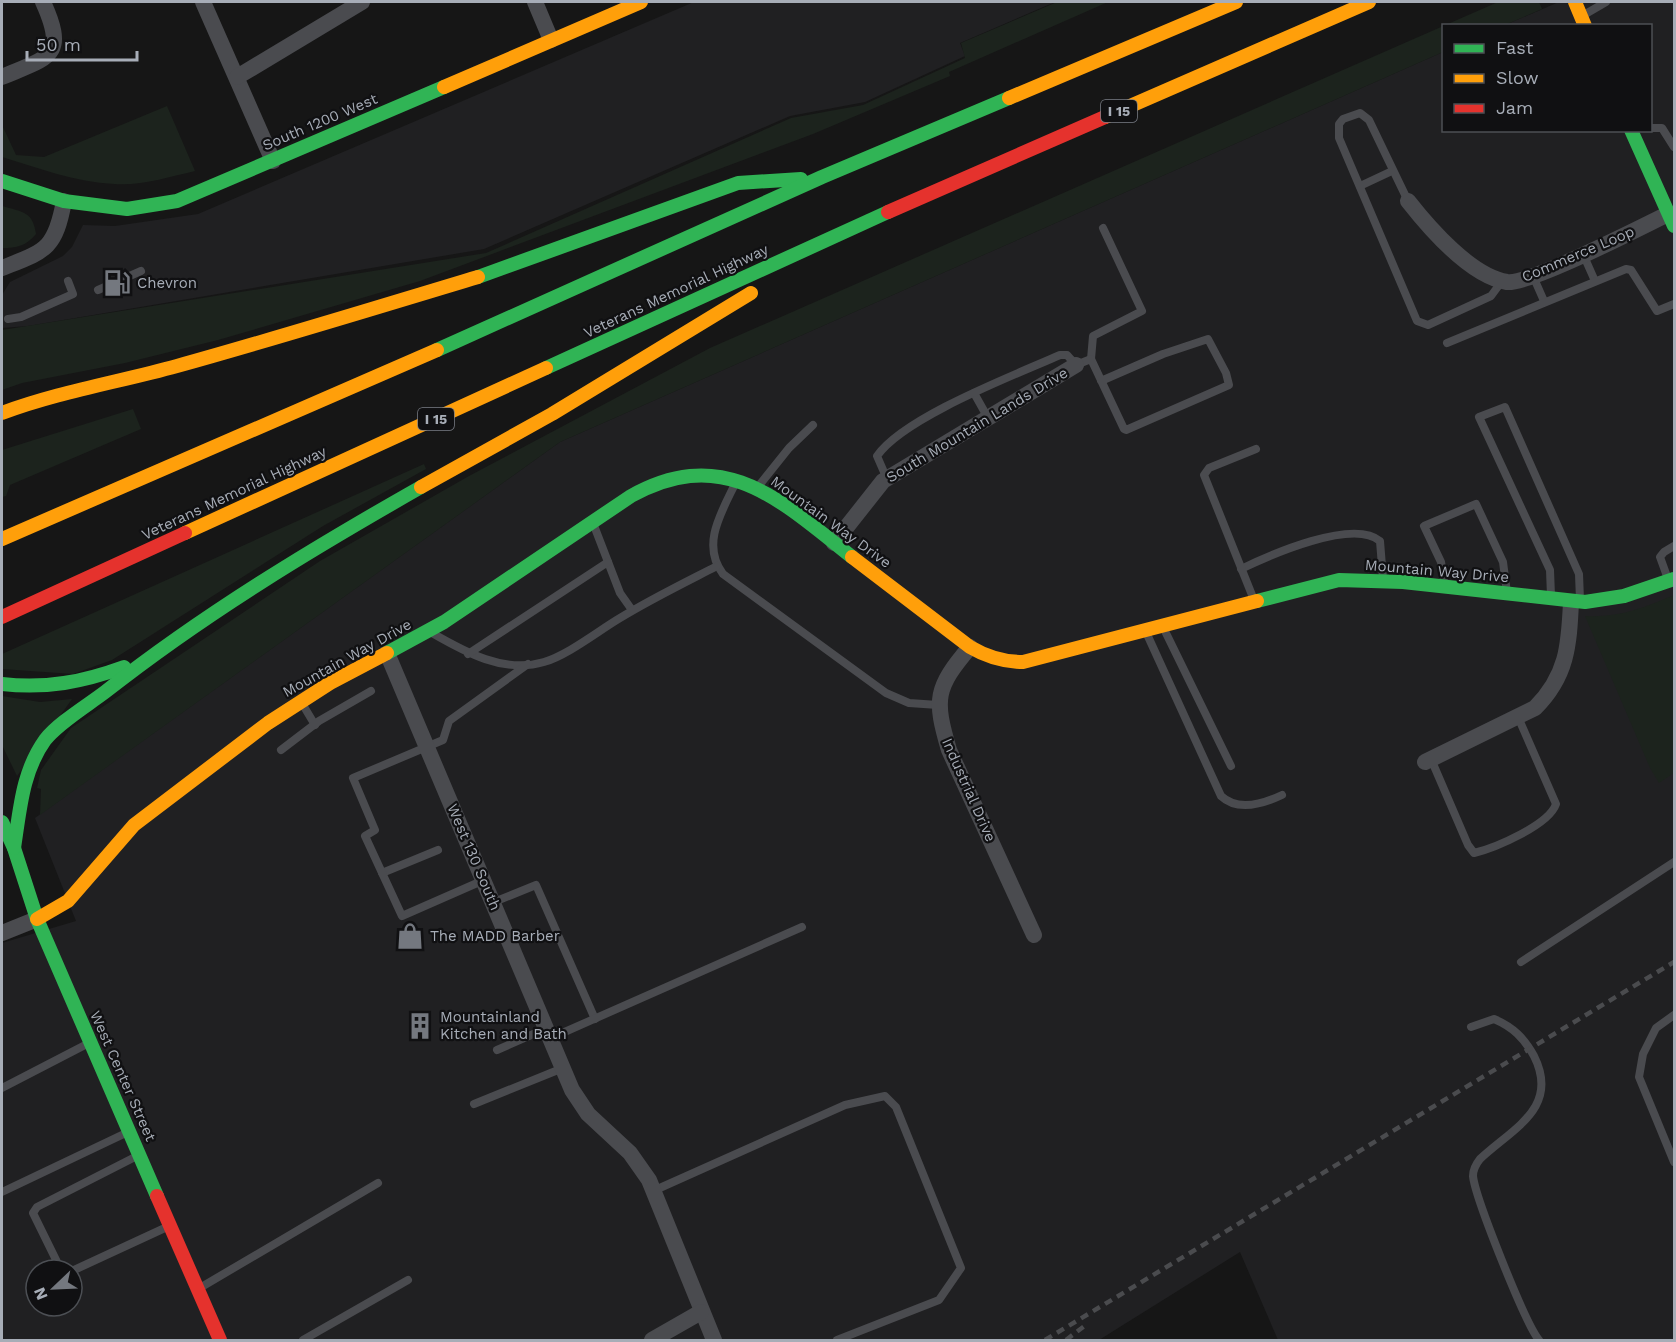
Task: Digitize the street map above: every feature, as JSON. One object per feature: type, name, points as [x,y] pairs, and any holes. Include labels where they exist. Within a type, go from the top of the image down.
[{"type":"main road","name":"South 1200 West","points":[[2,181],[64,201],[126,208],[177,201],[640,2]]},
{"type":"main road","points":[[2,539],[306,409],[822,177],[1236,2]]},
{"type":"main road","name":"Veterans Memorial Highway","points":[[2,617],[870,220],[1369,2]]},
{"type":"main road","points":[[1575,2],[1583,21]]},
{"type":"main road","points":[[1637,132],[1671,220]]},
{"type":"main road","points":[[2,413],[37,400],[100,387],[341,319],[506,267],[738,183],[822,177]]},
{"type":"main road","points":[[14,848],[24,784],[34,758],[47,738],[149,657],[308,551],[552,414],[870,220]]},
{"type":"main road","points":[[2,425],[37,400]]},
{"type":"main road","name":"Mountain Way Drive","points":[[37,919],[68,902],[134,825],[301,701],[429,631],[592,521],[649,485],[667,479],[704,474],[737,481],[756,489],[834,543],[970,647],[991,659],[1023,662],[1339,580],[1384,580],[1576,602],[1638,594],[1672,580]]},
{"type":"main road","points":[[2,684],[35,688],[69,686],[149,657]]},
{"type":"main road","name":"West Center Street","points":[[2,822],[14,848],[37,919],[220,1341]]},
{"type":"main road","points":[[2,838],[14,848]]},
{"type":"street","points":[[2,77],[41,60],[55,44],[56,30],[44,2]]},
{"type":"street","points":[[203,2],[273,161]]},
{"type":"street","points":[[237,77],[362,2]]},
{"type":"street","points":[[535,2],[551,40]]},
{"type":"street","points":[[2,268],[34,256],[51,243],[60,227],[64,201]]},
{"type":"street","name":"Commerce Loop","points":[[1408,201],[1431,230],[1470,264],[1508,282],[1533,276],[1671,220]]},
{"type":"street","name":"South Mountain Lands Drive","points":[[834,543],[887,479],[1083,362]]},
{"type":"street","points":[[1428,761],[1535,708],[1550,694],[1560,676],[1566,655],[1576,602]]},
{"type":"street","points":[[938,705],[940,690],[950,671],[970,647]]},
{"type":"street","name":"West 130 South","points":[[387,653],[572,1090],[588,1114],[630,1153],[653,1191],[714,1341]]},
{"type":"street","name":"Industrial Drive","points":[[938,705],[949,750],[1034,935]]},
{"type":"street","points":[[2,933],[37,919]]},
{"type":"street","points":[[652,1341],[701,1312]]},
{"type":"lane","points":[[1583,21],[1606,2]]},
{"type":"lane","points":[[1408,201],[1369,120],[1364,115],[1355,112],[1343,119],[1338,131],[1413,312],[1421,324],[1428,325],[1491,296],[1502,280]]},
{"type":"lane","points":[[1652,128],[1662,128],[1674,147]]},
{"type":"lane","points":[[1360,186],[1392,171]]},
{"type":"lane","points":[[1083,362],[1093,336],[1142,311],[1103,228]]},
{"type":"lane","points":[[1583,254],[1594,281]]},
{"type":"lane","points":[[1447,343],[1544,301],[1629,269],[1657,311],[1674,304]]},
{"type":"lane","points":[[98,290],[141,271]]},
{"type":"lane","points":[[1533,276],[1544,301]]},
{"type":"lane","points":[[8,319],[21,317],[73,294],[68,281]]},
{"type":"lane","points":[[887,479],[877,456],[883,448],[926,419],[974,393],[1060,355],[1067,355],[1083,362],[1101,381],[1126,430],[1228,385],[1226,373],[1208,339],[1163,354],[1101,381]]},
{"type":"lane","points":[[974,393],[988,418]]},
{"type":"lane","points":[[1551,600],[1550,570],[1479,417],[1505,407],[1579,574],[1576,602]]},
{"type":"lane","points":[[756,489],[789,448],[813,425]]},
{"type":"lane","points":[[1254,601],[1204,475],[1209,468],[1256,449]]},
{"type":"lane","points":[[737,481],[713,535],[713,553],[717,566],[723,574],[886,693],[909,703],[938,705]]},
{"type":"lane","points":[[1445,586],[1441,562],[1424,526],[1476,504],[1503,562],[1508,594]]},
{"type":"lane","points":[[592,521],[620,593],[632,610]]},
{"type":"lane","points":[[1241,569],[1267,557],[1341,535],[1373,535],[1380,541],[1384,580]]},
{"type":"lane","points":[[1672,580],[1660,557],[1674,546]]},
{"type":"lane","points":[[468,654],[608,562]]},
{"type":"lane","points":[[429,631],[468,654],[498,663],[544,662],[632,610],[717,566]]},
{"type":"lane","points":[[1162,625],[1231,766]]},
{"type":"lane","points":[[1145,629],[1221,796],[1230,804],[1253,806],[1262,805],[1282,795]]},
{"type":"lane","points":[[484,879],[402,916],[365,836],[375,830],[353,778],[443,740],[449,721],[528,664]]},
{"type":"lane","points":[[281,750],[315,725],[371,691]]},
{"type":"lane","points":[[301,701],[315,725]]},
{"type":"lane","points":[[1428,761],[1468,845],[1474,852],[1491,849],[1548,816],[1556,804],[1518,717]]},
{"type":"lane","points":[[382,873],[438,850]]},
{"type":"lane","points":[[1521,962],[1674,862]]},
{"type":"lane","points":[[494,902],[536,885],[595,1019]]},
{"type":"lane","points":[[497,1050],[595,1019],[802,927]]},
{"type":"lane","points":[[1674,1015],[1656,1028],[1643,1054],[1639,1077],[1674,1162]]},
{"type":"lane","points":[[1471,1027],[1494,1019],[1507,1024],[1521,1035],[1530,1049],[1544,1083],[1539,1102],[1526,1119],[1480,1159],[1475,1165],[1473,1176],[1526,1318],[1539,1341]]},
{"type":"lane","points":[[2,1088],[91,1043]]},
{"type":"lane","points":[[474,1104],[563,1068]]},
{"type":"lane","points":[[653,1191],[846,1105],[885,1096],[896,1107],[961,1268],[939,1300],[837,1341]]},
{"type":"lane","points":[[2,1192],[129,1131]]},
{"type":"lane","points":[[55,1258],[33,1213],[37,1207],[140,1155]]},
{"type":"lane","points":[[198,1289],[378,1183]]},
{"type":"lane","points":[[84,1265],[170,1225]]},
{"type":"lane","points":[[303,1341],[408,1280]]},
{"type":"shaded area","points":[[694,2],[1055,2],[960,43],[965,56],[865,102],[790,116],[484,249],[28,326],[2,328],[2,295],[10,282],[63,256],[72,247],[83,225],[115,226],[198,214]]},
{"type":"shaded area","points":[[1057,2],[1108,2],[949,72],[950,76],[813,134],[420,281],[218,340],[125,363],[22,383],[2,390],[2,330],[486,253],[791,118],[863,105],[965,58],[961,43]]},
{"type":"shaded area","points":[[1498,2],[1539,2],[1542,9],[1507,24],[1448,24]]},
{"type":"shaded area","points":[[1559,2],[1674,2],[1674,1340],[1278,1340],[1240,1252],[1099,1340],[2,1340],[2,943],[76,921],[35,818],[560,442],[1442,52],[1442,132],[1652,132],[1652,24],[1507,24]]},
{"type":"shaded area","points":[[1442,27],[1442,52],[560,442],[40,815],[41,789],[37,788],[41,770],[71,728],[320,561],[469,476],[710,348]]},
{"type":"shaded area","points":[[167,106],[195,171],[145,182],[99,183],[43,170],[2,157],[2,125],[16,155],[44,157]]},
{"type":"shaded area","points":[[2,206],[21,211],[32,221],[36,234],[25,244],[2,248]]},
{"type":"shaded area","points":[[133,409],[141,429],[10,485],[6,496],[2,497],[2,450]]},
{"type":"shaded area","points":[[424,464],[426,469],[323,526],[112,660],[73,674],[2,669],[2,654]]},
{"type":"shaded area","points":[[1674,595],[1674,773],[1659,783],[1650,768],[1585,616],[1631,611]]},
{"type":"shaded area","points":[[2,696],[40,702],[72,699],[17,776],[2,745]]},
{"type":"railway","points":[[1045,1340],[1674,962]]},
{"type":"railway","points":[[1066,1340],[1087,1324]]},
{"type":"traffic: fast","points":[[2,181],[64,201],[127,209],[177,201],[444,87]]},
{"type":"traffic: fast","points":[[437,350],[822,177],[1009,98]]},
{"type":"traffic: fast","points":[[1632,132],[1674,226]]},
{"type":"traffic: fast","points":[[478,277],[738,183],[801,179]]},
{"type":"traffic: fast","points":[[546,368],[888,212]]},
{"type":"traffic: fast","points":[[387,653],[444,622],[631,496],[664,481],[695,476],[723,477],[749,486],[775,499],[800,516],[852,557]]},
{"type":"traffic: fast","points":[[14,848],[20,806],[31,765],[45,740],[57,727],[220,609],[340,534],[421,487]]},
{"type":"traffic: fast","points":[[1257,601],[1339,580],[1403,582],[1585,602],[1624,596],[1674,579]]},
{"type":"traffic: fast","points":[[2,684],[34,686],[64,683],[94,677],[124,667]]},
{"type":"traffic: fast","points":[[2,822],[14,848],[37,919],[157,1196]]},
{"type":"traffic: slow","points":[[444,87],[641,2]]},
{"type":"traffic: slow","points":[[1009,98],[1236,2]]},
{"type":"traffic: slow","points":[[1105,117],[1369,2]]},
{"type":"traffic: slow","points":[[1575,2],[1584,24]]},
{"type":"traffic: slow","points":[[2,413],[67,393],[215,355],[478,277]]},
{"type":"traffic: slow","points":[[421,487],[552,414],[751,293]]},
{"type":"traffic: slow","points":[[2,539],[437,350]]},
{"type":"traffic: slow","points":[[185,533],[546,368]]},
{"type":"traffic: slow","points":[[852,557],[970,647],[989,656],[1009,661],[1023,662],[1257,601]]},
{"type":"traffic: slow","points":[[37,919],[68,901],[134,825],[268,723],[330,683],[387,653]]},
{"type":"traffic: jam","points":[[888,212],[1105,117]]},
{"type":"traffic: jam","points":[[2,617],[185,533]]},
{"type":"traffic: jam","points":[[157,1196],[220,1340]]},
{"type":"place","name":"Chevron","points":[[117,283]]},
{"type":"place","name":"The MADD Barber","points":[[410,936]]},
{"type":"place","name":"Mountainland Kitchen and Bath","points":[[420,1026]]}]
